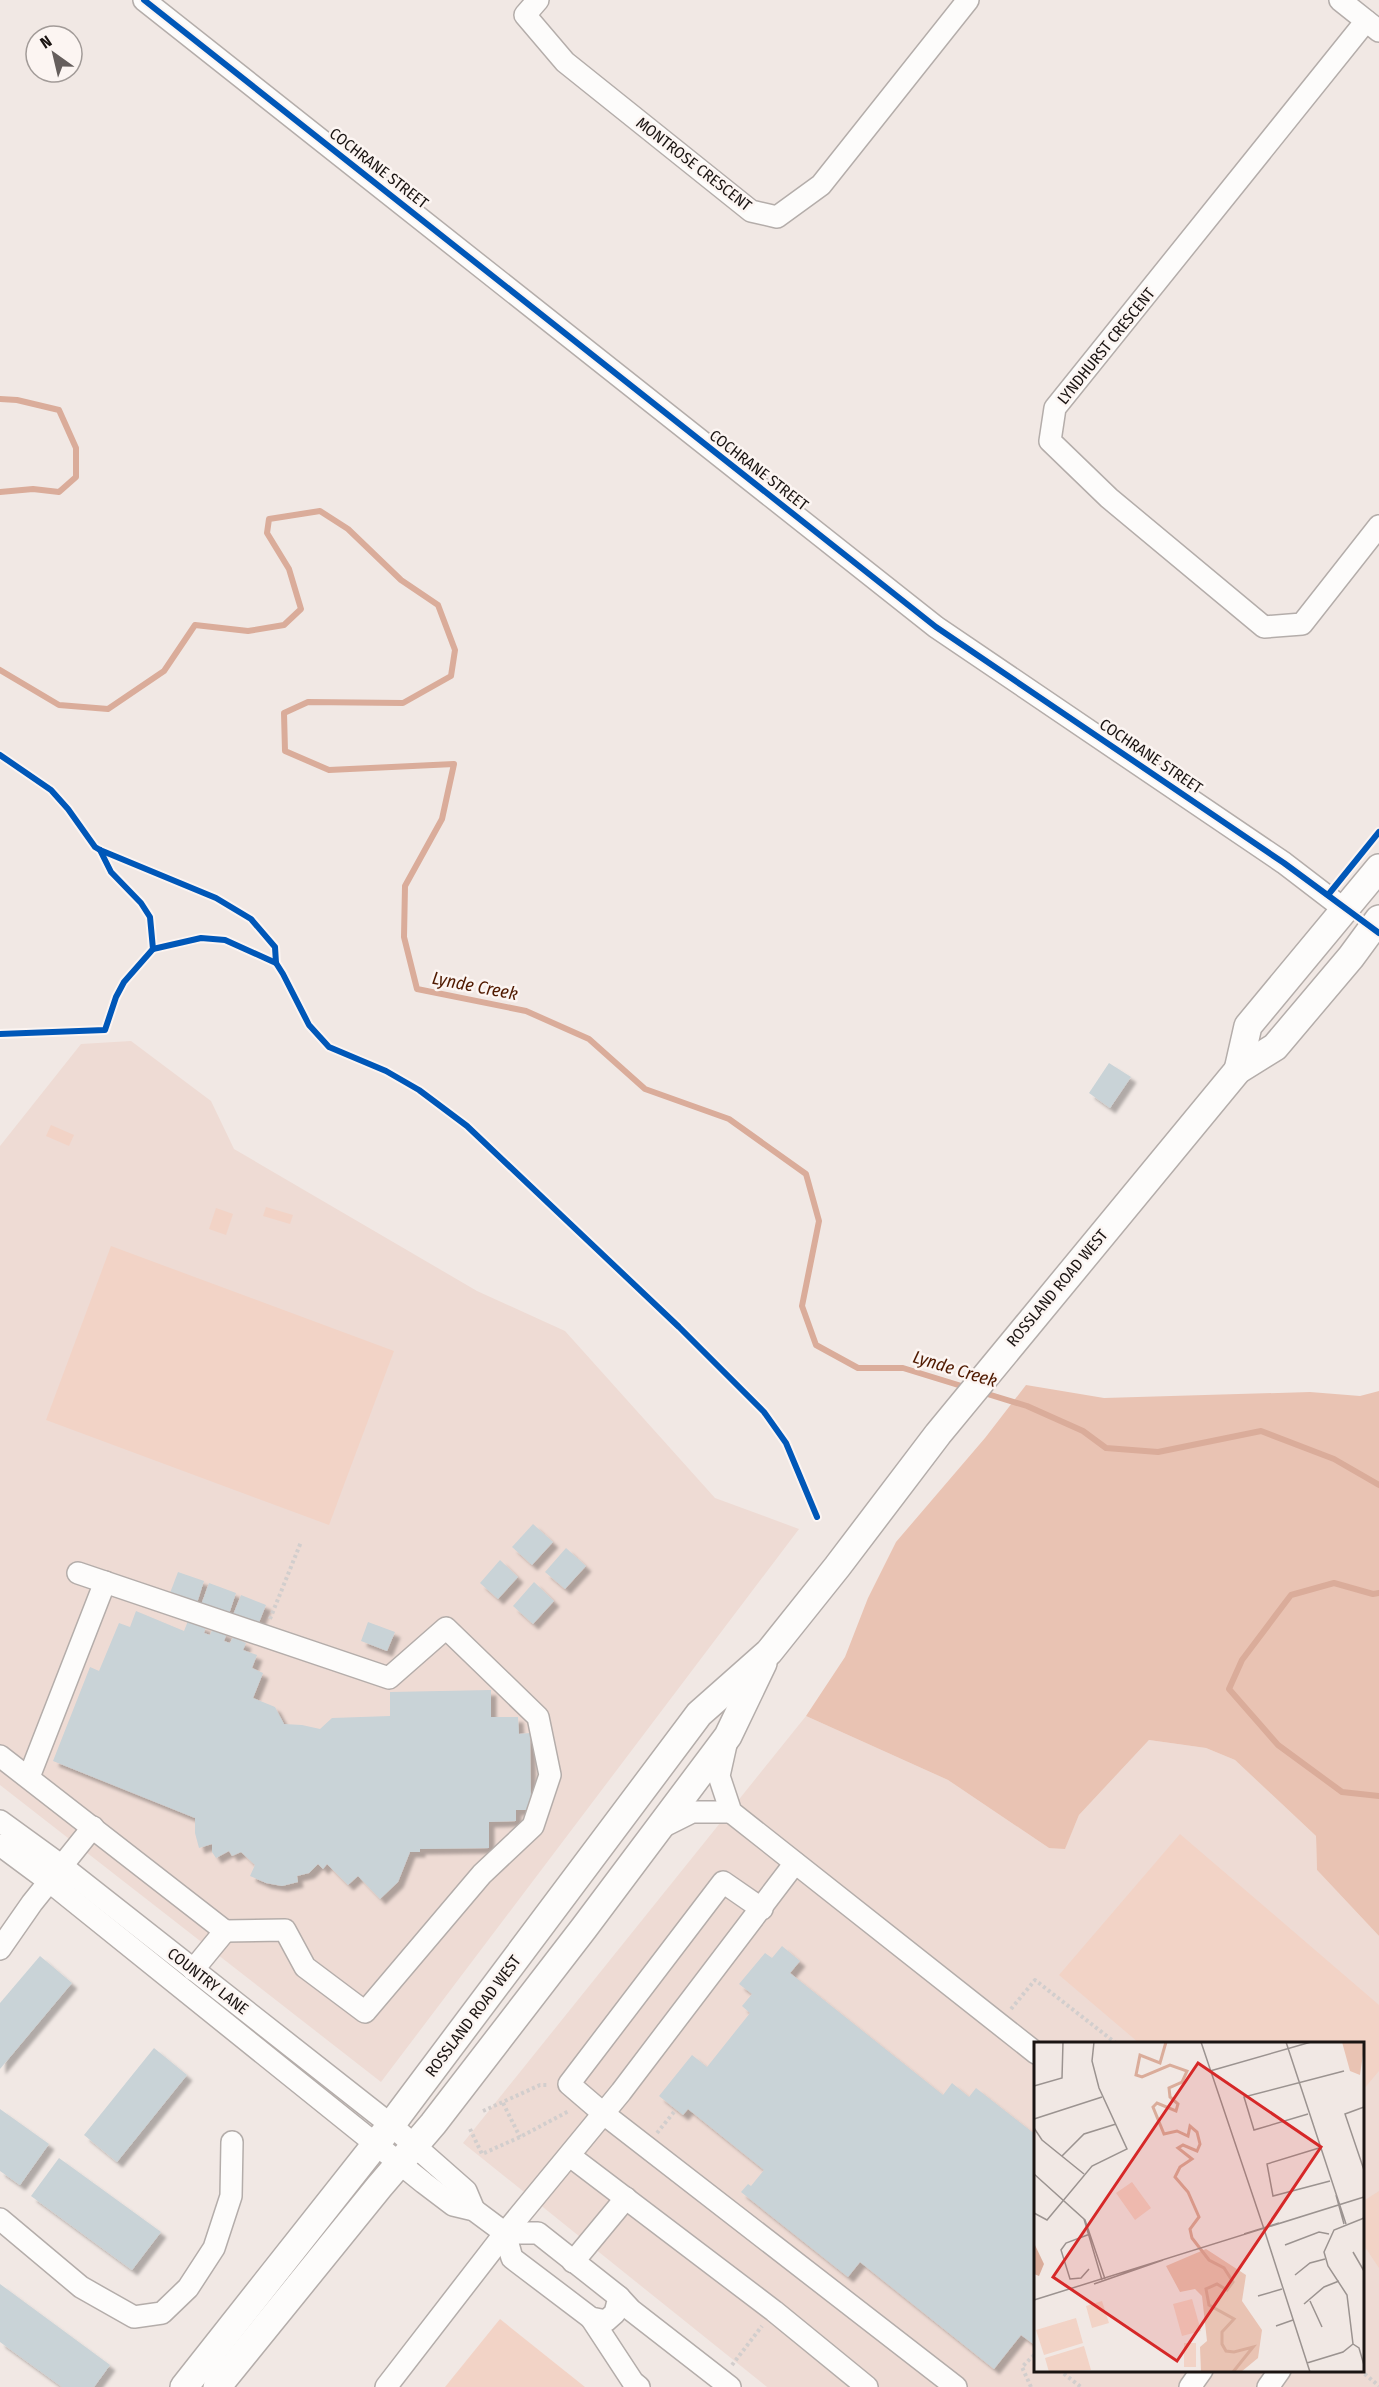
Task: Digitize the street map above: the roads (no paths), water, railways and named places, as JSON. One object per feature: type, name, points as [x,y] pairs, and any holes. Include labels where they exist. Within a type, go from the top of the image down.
[{"type":"main road","name":"ROSSLAND ROAD WEST","points":[[1238,1070],[1248,1026],[1379,868]]},
{"type":"main road","name":"COCHRANE STREET","points":[[1344,909],[1377,926]]},
{"type":"main road","name":"ROSSLAND ROAD WEST","points":[[184,2387],[384,2135],[699,1714],[769,1652],[1001,1355],[1238,1070],[1275,1047],[1377,926]]},
{"type":"main road","name":"ROSSLAND ROAD WEST","points":[[217,2387],[495,2045],[728,1736],[769,1652]]},
{"type":"street","name":"COCHRANE STREET","points":[[144,0],[936,627],[1284,863],[1344,909]]},
{"type":"street","name":"MONTROSE CRESCENT","points":[[538,0],[525,15],[565,62],[752,211],[777,217],[821,185],[968,0]]},
{"type":"street","points":[[1340,0],[1372,26]]},
{"type":"street","name":"LYNDHURST CRESCENT","points":[[1372,26],[1055,408],[1050,441],[1108,498],[1264,627],[1302,624],[1379,526]]},
{"type":"street","points":[[0,1756],[225,1931],[285,1930],[305,1967],[365,2012],[482,1874],[533,1826],[550,1775],[538,1717],[446,1628],[388,1678],[78,1573]]},
{"type":"street","points":[[29,1777],[105,1582]]},
{"type":"street","points":[[728,1736],[719,1776],[731,1812],[1034,2052]]},
{"type":"street","points":[[656,1830],[692,1812],[731,1812]]},
{"type":"street","name":"COUNTRY LANE","points":[[0,1821],[56,1874],[407,2154],[453,2205],[474,2210],[506,2233]]},
{"type":"street","points":[[0,1949],[32,1903],[93,1827]]},
{"type":"street","name":"COUNTRY LANE","points":[[0,1845],[56,1874],[193,1970],[384,2135]]},
{"type":"street","points":[[386,2387],[506,2233],[604,2114],[795,1863]]},
{"type":"street","points":[[762,1909],[723,1882],[569,2084],[945,2384]]},
{"type":"street","points":[[193,1970],[225,1931]]},
{"type":"street","points":[[0,2219],[81,2287],[134,2317],[162,2313],[188,2288],[214,2248],[231,2196],[232,2142]]},
{"type":"street","points":[[570,2156],[774,2311],[867,2387]]},
{"type":"street","points":[[573,2262],[626,2198]]},
{"type":"street","points":[[506,2233],[538,2232],[619,2297],[631,2310],[730,2387]]},
{"type":"street","points":[[506,2233],[512,2258],[591,2318],[633,2382],[639,2387]]},
{"type":"street","points":[[591,2318],[606,2321],[615,2313],[619,2297]]},
{"type":"street","points":[[1190,2387],[1201,2372]]},
{"type":"street","points":[[1268,2387],[1279,2372]]},
{"type":"waterway","name":"Lynde Creek","points":[[0,399],[17,400],[59,410],[76,448],[76,477],[59,492],[33,489],[0,492]]},
{"type":"waterway","name":"Lynde Creek","points":[[0,670],[59,705],[108,709],[164,671],[195,625],[248,631],[284,625],[301,609],[289,569],[267,533],[269,519],[320,511],[348,529],[401,580],[438,605],[455,650],[451,676],[403,703],[308,702],[284,713],[285,751],[329,770],[454,764],[442,819],[405,886],[404,937],[417,989],[526,1011],[589,1039],[645,1089],[729,1119],[806,1174],[819,1221],[802,1306],[816,1345],[858,1368],[903,1368],[968,1388]]},
{"type":"waterway","name":"Lynde Creek","points":[[981,1392],[1027,1406],[1083,1431],[1106,1448],[1158,1452],[1261,1431],[1334,1459],[1379,1485]]},
{"type":"waterway","name":"Lynde Creek","points":[[1379,1593],[1373,1594],[1334,1583],[1291,1595],[1242,1660],[1229,1689],[1278,1745],[1342,1792],[1379,1796]]}]
